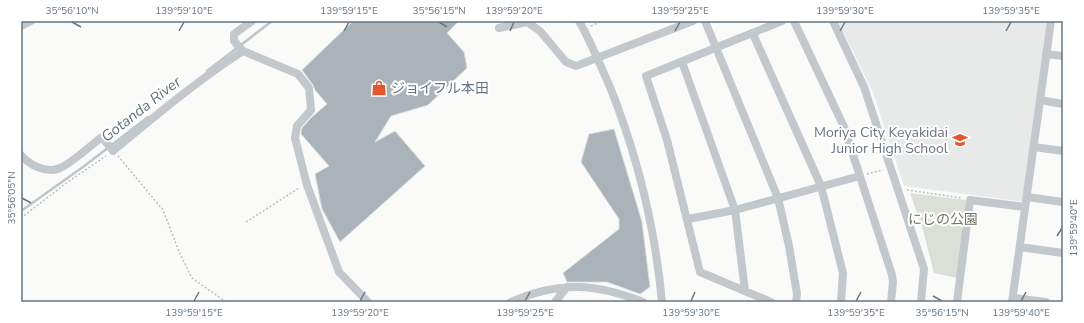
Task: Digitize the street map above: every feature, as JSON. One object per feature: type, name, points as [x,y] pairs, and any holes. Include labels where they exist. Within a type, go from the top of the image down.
[{"type":"street","points":[[21,26],[30,21]]},
{"type":"street","points":[[252,21],[234,34],[234,41],[243,51],[298,74],[309,88],[311,110],[297,126],[295,138],[307,185],[339,272],[368,302]]},
{"type":"street","points":[[498,28],[527,21],[540,31],[566,62],[576,66],[693,21]]},
{"type":"street","points":[[579,21],[598,58],[634,152],[655,239],[662,302]]},
{"type":"street","points":[[705,21],[778,198],[789,246],[797,294],[796,302]]},
{"type":"street","points":[[771,302],[700,272],[688,218],[667,140],[646,76],[782,21]]},
{"type":"street","points":[[794,21],[844,128],[892,275],[891,302]]},
{"type":"street","points":[[833,21],[864,87],[924,269],[921,302]]},
{"type":"street","points":[[1046,302],[1012,300],[1051,21]]},
{"type":"street","points":[[753,34],[821,186],[843,272],[841,302]]},
{"type":"street","points":[[21,155],[26,161],[48,170],[60,168],[102,137],[113,151],[156,115],[223,64],[243,51]]},
{"type":"street","points":[[1046,54],[1063,56]]},
{"type":"street","points":[[682,62],[735,210],[745,291]]},
{"type":"street","points":[[1040,100],[1063,104]]},
{"type":"street","points":[[1034,147],[1063,151]]},
{"type":"street","points":[[688,218],[735,210],[860,176]]},
{"type":"street","points":[[1027,197],[1063,202]]},
{"type":"street","points":[[957,302],[970,200],[1025,207]]},
{"type":"street","points":[[1020,246],[1063,252]]},
{"type":"street","points":[[511,302],[545,290],[567,287],[602,288],[620,292],[643,302]]},
{"type":"street","points":[[554,302],[567,287]]},
{"type":"path","points":[[584,29],[602,21]]},
{"type":"path","points":[[21,218],[65,184],[113,151],[163,210],[180,254],[192,278],[226,302]]},
{"type":"path","points":[[860,176],[891,168]]},
{"type":"path","points":[[246,222],[292,191],[307,185]]},
{"type":"path","points":[[897,189],[970,200]]},
{"type":"shaded area","name":"Moriya City Keyakidai Junior High School","points":[[838,21],[1048,21],[1025,202],[904,186],[873,93]]},
{"type":"green space","name":"にじの公園","points":[[910,193],[966,200],[957,278],[934,273],[923,230]]},
{"type":"building","name":"ジョイフル本田","points":[[353,21],[459,21],[447,33],[464,52],[467,68],[428,105],[391,116],[375,142],[395,131],[425,166],[340,242],[322,209],[315,174],[329,166],[301,134],[302,128],[327,104],[315,90],[302,70]]},
{"type":"building","points":[[614,129],[642,222],[650,287],[640,294],[607,282],[567,282],[563,273],[619,229],[619,219],[581,162],[589,134]]},
{"type":"waterway","name":"Gotanda River","points":[[207,71],[272,21]]},
{"type":"waterway","name":"Gotanda River","points":[[21,211],[83,167],[148,117]]},
{"type":"place","name":"ジョイフル本田","points":[[379,88]]},
{"type":"place","name":"Moriya City Keyakidai Junior High School","points":[[960,140]]}]
